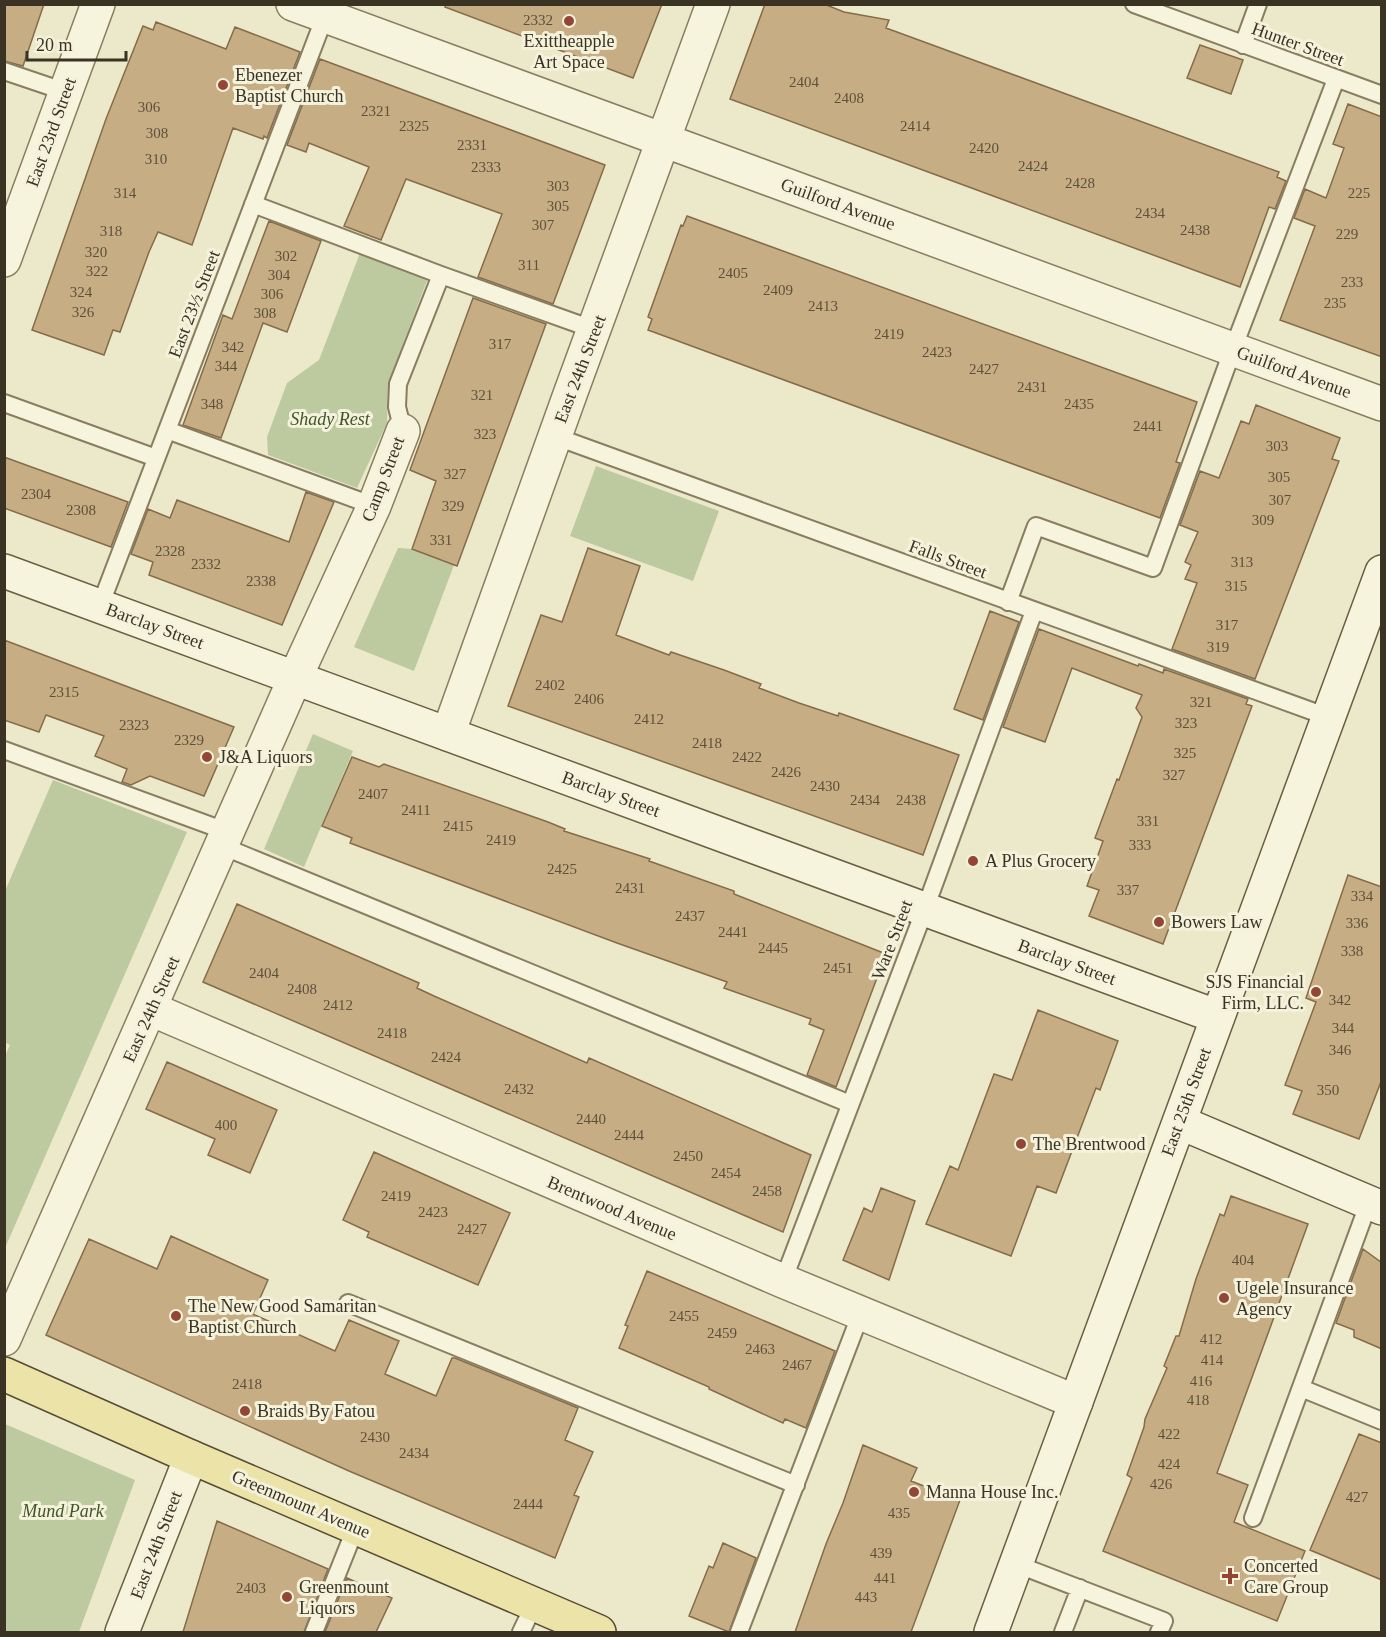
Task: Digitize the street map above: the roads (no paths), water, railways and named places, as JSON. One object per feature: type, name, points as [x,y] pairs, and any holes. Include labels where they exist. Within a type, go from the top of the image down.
[{"type":"main road","name":"Greenmount Avenue","points":[[4,1374],[356,1527],[528,1618],[599,1632]]},
{"type":"street","name":"East 23rd Street","points":[[4,260],[98,4]]},
{"type":"street","name":"Guilford Avenue","points":[[293,4],[1382,405]]},
{"type":"street","name":"East 24th Street","points":[[448,734],[554,436],[595,330],[713,4]]},
{"type":"street","name":"Camp Street","points":[[296,678],[374,506],[403,431]]},
{"type":"street","name":"Barclay Street","points":[[4,571],[1218,1017]]},
{"type":"street","name":"East 25th Street","points":[[991,1632],[1382,573]]},
{"type":"street","name":"East 24th Street","points":[[4,1339],[296,678]]},
{"type":"street","name":"Brentwood Avenue","points":[[151,1009],[783,1281],[1076,1402]]},
{"type":"street","points":[[1179,1122],[1375,1205]]},
{"type":"street","name":"East 24th Street","points":[[122,1632],[191,1457]]},
{"type":"lane","name":"Hunter Street","points":[[1134,4],[1382,95]]},
{"type":"lane","points":[[1243,45],[1258,4]]},
{"type":"lane","name":"East 23½ Street","points":[[100,606],[326,16]]},
{"type":"lane","points":[[4,71],[66,92]]},
{"type":"lane","points":[[1008,602],[1036,526],[1153,568],[1336,79]]},
{"type":"lane","points":[[254,204],[595,330]]},
{"type":"lane","name":"Camp Street","points":[[403,431],[397,407],[398,384],[441,275]]},
{"type":"lane","points":[[4,403],[156,458]]},
{"type":"lane","points":[[167,430],[374,506]]},
{"type":"lane","name":"Falls Street","points":[[554,436],[1328,717]]},
{"type":"lane","name":"Ware Street","points":[[783,1281],[925,909],[1034,611]]},
{"type":"lane","points":[[4,750],[225,839],[850,1104]]},
{"type":"lane","points":[[1253,1518],[1301,1388],[1375,1205]]},
{"type":"lane","points":[[348,1304],[796,1485]]},
{"type":"lane","points":[[739,1632],[861,1313]]},
{"type":"lane","points":[[1301,1388],[1382,1421]]},
{"type":"lane","points":[[314,1632],[356,1527]]},
{"type":"lane","points":[[1016,1564],[1164,1621],[1160,1632]]},
{"type":"lane","points":[[1063,1632],[1080,1588]]},
{"type":"place","name":"Exittheapple Art Space","points":[[569,21]]},
{"type":"place","name":"Ebenezer Baptist Church","points":[[223,85]]},
{"type":"place","name":"J&A Liquors","points":[[207,757]]},
{"type":"place","name":"A Plus Grocery","points":[[973,861]]},
{"type":"place","name":"Bowers Law","points":[[1159,922]]},
{"type":"place","name":"SJS Financial Firm, LLC.","points":[[1316,992]]},
{"type":"place","name":"The Brentwood","points":[[1021,1144]]},
{"type":"place","name":"Ugele Insurance Agency","points":[[1224,1298]]},
{"type":"place","name":"The New Good Samaritan Baptist Church","points":[[176,1316]]},
{"type":"place","name":"Braids By Fatou","points":[[245,1411]]},
{"type":"place","name":"Manna House Inc.","points":[[914,1492]]},
{"type":"place","name":"Concerted Care Group","points":[[1230,1576]]},
{"type":"place","name":"Greenmount Liquors","points":[[287,1597]]},
{"type":"park label","name":"Shady Rest","points":[[330,419]]},
{"type":"park label","name":"Mund Park","points":[[63,1511]]}]
